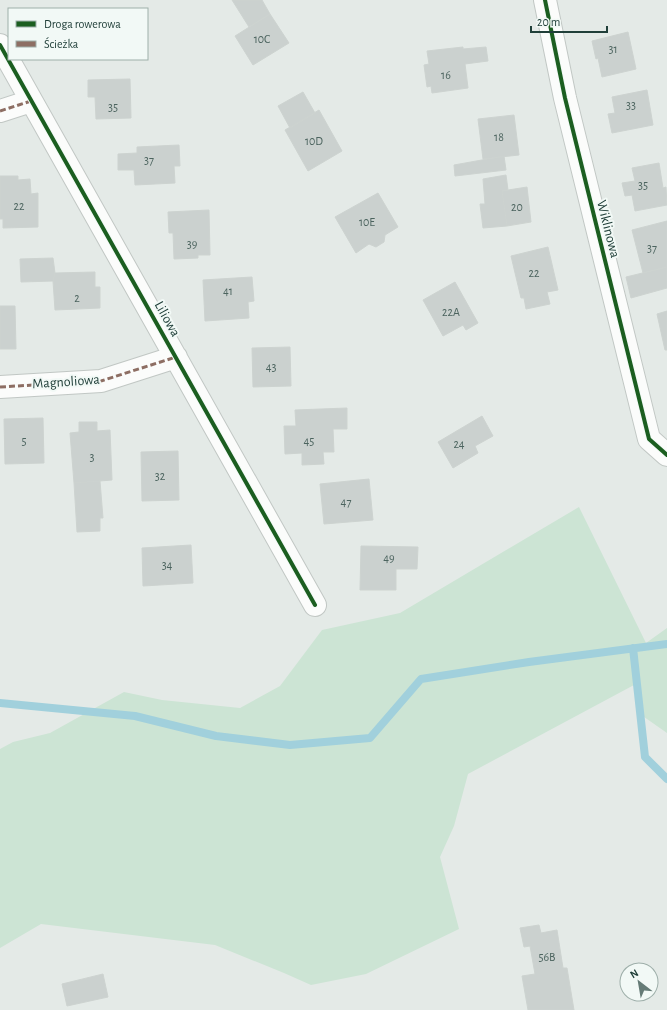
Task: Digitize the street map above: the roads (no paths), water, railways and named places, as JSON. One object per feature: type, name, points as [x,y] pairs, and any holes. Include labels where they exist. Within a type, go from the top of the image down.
[{"type":"street","name":"Wiklinowa","points":[[545,0],[565,98],[649,439],[667,455]]},
{"type":"street","name":"Liliowa","points":[[0,45],[8,59]]},
{"type":"street","name":"Liliowa","points":[[9,60],[314,605]]},
{"type":"street","points":[[0,111],[32,100]]},
{"type":"street","name":"Magnoliowa","points":[[0,387],[101,381],[176,357]]},
{"type":"waterway","points":[[0,703],[135,716],[216,736],[290,745],[370,738],[421,679],[529,662],[667,644]]},
{"type":"waterway","points":[[633,648],[645,757],[667,779]]}]
